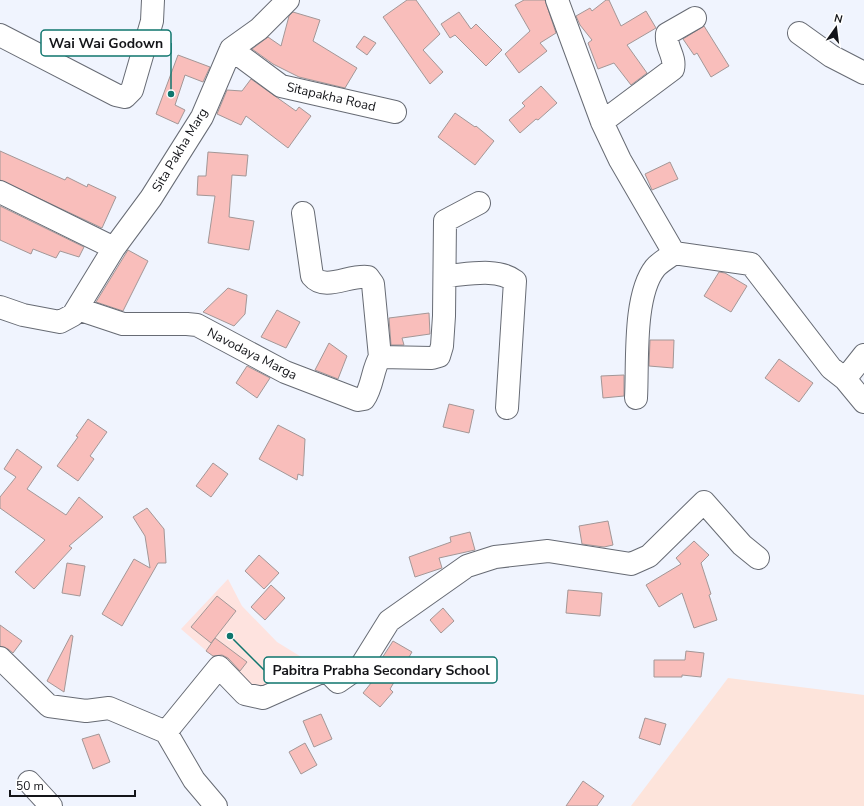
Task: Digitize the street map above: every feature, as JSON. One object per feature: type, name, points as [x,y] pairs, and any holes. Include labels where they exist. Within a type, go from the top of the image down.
[{"type":"street","points":[[0,35],[116,95],[125,97],[132,90],[152,21],[153,0]]},
{"type":"street","points":[[231,49],[259,29],[288,0]]},
{"type":"street","points":[[557,0],[602,122],[620,160],[674,253]]},
{"type":"street","points":[[602,122],[673,69],[675,62],[666,40],[668,34],[695,18]]},
{"type":"street","points":[[799,34],[831,56],[864,73]]},
{"type":"street","name":"Sitapakha Road","points":[[231,49],[281,86],[395,112]]},
{"type":"street","name":"Sita Pakha Marg","points":[[78,309],[114,248],[163,179],[202,117],[231,49]]},
{"type":"street","points":[[0,192],[114,248]]},
{"type":"street","points":[[303,213],[312,276],[316,282],[325,284],[360,276],[368,277],[373,284],[380,357],[432,358],[439,356],[442,346],[444,316],[445,221],[479,203]]},
{"type":"street","points":[[636,398],[639,317],[644,289],[655,268],[674,253],[751,264],[827,363],[845,379],[864,402]]},
{"type":"street","points":[[444,276],[497,274],[510,277],[515,281],[507,408]]},
{"type":"street","points":[[0,307],[23,315],[60,322],[73,315],[78,309]]},
{"type":"street","name":"Navodaya Marga","points":[[78,309],[123,324],[188,324],[198,326],[285,372],[358,400],[364,399],[368,393],[376,363],[380,357]]},
{"type":"street","points":[[845,379],[864,355]]},
{"type":"street","points":[[166,732],[219,666],[245,694],[262,698],[326,670],[338,682],[361,666],[389,621],[467,566],[495,557],[548,551],[631,564],[649,556],[704,502],[742,546],[758,558]]},
{"type":"street","points":[[0,658],[49,706],[86,711],[109,708],[166,732],[194,780],[216,806]]},
{"type":"street","points":[[29,782],[51,806]]},
{"type":"shaded area","points":[[228,579],[242,606],[277,642],[303,658],[259,690],[225,667],[181,629]]},
{"type":"shaded area","points":[[728,678],[864,695],[864,806],[631,806]]},
{"type":"building","points":[[407,0],[416,0],[440,34],[423,50],[443,72],[430,84],[383,17]]},
{"type":"building","points":[[524,0],[545,0],[556,33],[540,43],[547,51],[519,73],[505,54],[530,31],[515,5]]},
{"type":"building","points":[[606,0],[609,0],[621,26],[646,11],[656,28],[627,45],[647,73],[631,85],[614,63],[598,69],[588,43],[592,40],[580,25],[576,16],[590,8],[592,11]]},
{"type":"building","points":[[293,12],[320,20],[313,41],[357,68],[345,88],[299,77],[273,64],[252,49],[268,37],[281,46],[289,16]]},
{"type":"building","points":[[459,12],[471,29],[476,24],[502,50],[486,66],[455,35],[450,38],[441,24]]},
{"type":"building","points":[[704,26],[729,66],[711,77],[697,53],[694,55],[683,39]]},
{"type":"building","points":[[364,36],[376,43],[367,55],[356,47]]},
{"type":"building","points":[[178,55],[210,67],[203,82],[185,75],[175,105],[185,110],[178,124],[156,114]]},
{"type":"building","points":[[251,79],[296,111],[299,107],[311,116],[288,148],[246,116],[241,125],[217,114],[227,90],[242,91]]},
{"type":"building","points":[[541,86],[557,103],[538,120],[536,119],[520,133],[509,120],[525,106],[522,103]]},
{"type":"building","points":[[455,113],[475,127],[476,126],[494,141],[475,165],[438,137]]},
{"type":"building","points":[[0,151],[65,180],[67,177],[87,187],[88,184],[116,197],[102,228],[0,180]]},
{"type":"building","points":[[208,152],[248,155],[246,176],[232,175],[229,217],[254,221],[249,250],[208,243],[215,196],[197,195],[198,176],[206,176]]},
{"type":"building","points":[[670,162],[678,179],[652,190],[645,174]]},
{"type":"building","points":[[0,206],[84,247],[79,257],[60,251],[56,258],[33,249],[31,254],[0,240]]},
{"type":"building","points":[[128,250],[148,261],[123,311],[96,302]]},
{"type":"building","points":[[719,272],[725,273],[747,286],[731,312],[704,296]]},
{"type":"building","points":[[228,288],[247,295],[245,314],[234,326],[203,312]]},
{"type":"building","points":[[277,310],[300,322],[286,348],[261,337]]},
{"type":"building","points":[[429,313],[430,334],[402,338],[404,345],[391,345],[389,318]]},
{"type":"building","points":[[650,340],[674,340],[673,368],[649,366]]},
{"type":"building","points":[[329,343],[347,356],[338,379],[315,370]]},
{"type":"building","points":[[779,359],[813,383],[799,402],[765,378]]},
{"type":"building","points":[[247,366],[270,378],[257,398],[236,383]]},
{"type":"building","points":[[624,375],[624,396],[603,398],[601,376]]},
{"type":"building","points":[[449,404],[474,410],[469,433],[443,427]]},
{"type":"building","points":[[88,419],[107,432],[90,456],[94,459],[78,481],[57,466],[78,437],[76,436]]},
{"type":"building","points":[[278,425],[305,439],[303,476],[298,474],[297,480],[259,459]]},
{"type":"building","points":[[17,449],[42,467],[27,489],[66,515],[79,497],[103,517],[69,546],[72,548],[34,589],[15,572],[45,540],[0,508],[0,497],[16,477],[4,469]]},
{"type":"building","points":[[213,463],[228,474],[211,497],[196,486]]},
{"type":"building","points":[[147,508],[164,529],[166,563],[158,563],[122,626],[102,614],[134,559],[150,568],[145,536],[133,517]]},
{"type":"building","points":[[608,521],[613,545],[604,547],[582,544],[579,526]]},
{"type":"building","points":[[470,532],[475,550],[439,558],[442,568],[415,577],[409,557],[451,542],[450,537]]},
{"type":"building","points":[[694,541],[709,555],[701,563],[711,594],[709,595],[717,620],[694,628],[682,593],[659,607],[646,585],[681,564],[676,558]]},
{"type":"building","points":[[259,555],[279,573],[264,589],[245,571]]},
{"type":"building","points":[[67,563],[85,566],[80,596],[62,593]]},
{"type":"building","points":[[271,585],[285,598],[265,620],[251,607]]},
{"type":"building","points":[[568,590],[602,593],[600,616],[566,613]]},
{"type":"building","points":[[217,596],[236,611],[211,643],[191,627]]},
{"type":"building","points":[[443,608],[454,621],[441,633],[430,620]]},
{"type":"building","points":[[0,625],[22,641],[13,653],[0,646]]},
{"type":"building","points":[[71,635],[73,636],[64,692],[47,681]]},
{"type":"building","points":[[215,638],[247,662],[240,671],[228,658],[222,655],[213,656],[206,651]]},
{"type":"building","points":[[393,641],[412,652],[390,689],[393,692],[380,707],[363,693],[380,672],[375,669]]},
{"type":"building","points":[[686,651],[704,653],[701,677],[682,675],[682,677],[654,677],[654,660],[685,660]]},
{"type":"building","points":[[321,714],[332,739],[314,747],[303,721]]},
{"type":"building","points":[[645,718],[666,724],[660,745],[639,738]]},
{"type":"building","points":[[99,734],[110,762],[93,769],[82,739]]},
{"type":"building","points":[[305,743],[317,765],[301,774],[289,752]]},
{"type":"building","points":[[583,781],[604,796],[597,806],[566,806]]},
{"type":"place","name":"Wai Wai Godown","points":[[171,94]]},
{"type":"place","name":"Pabitra Prabha Secondary School","points":[[230,636]]}]
